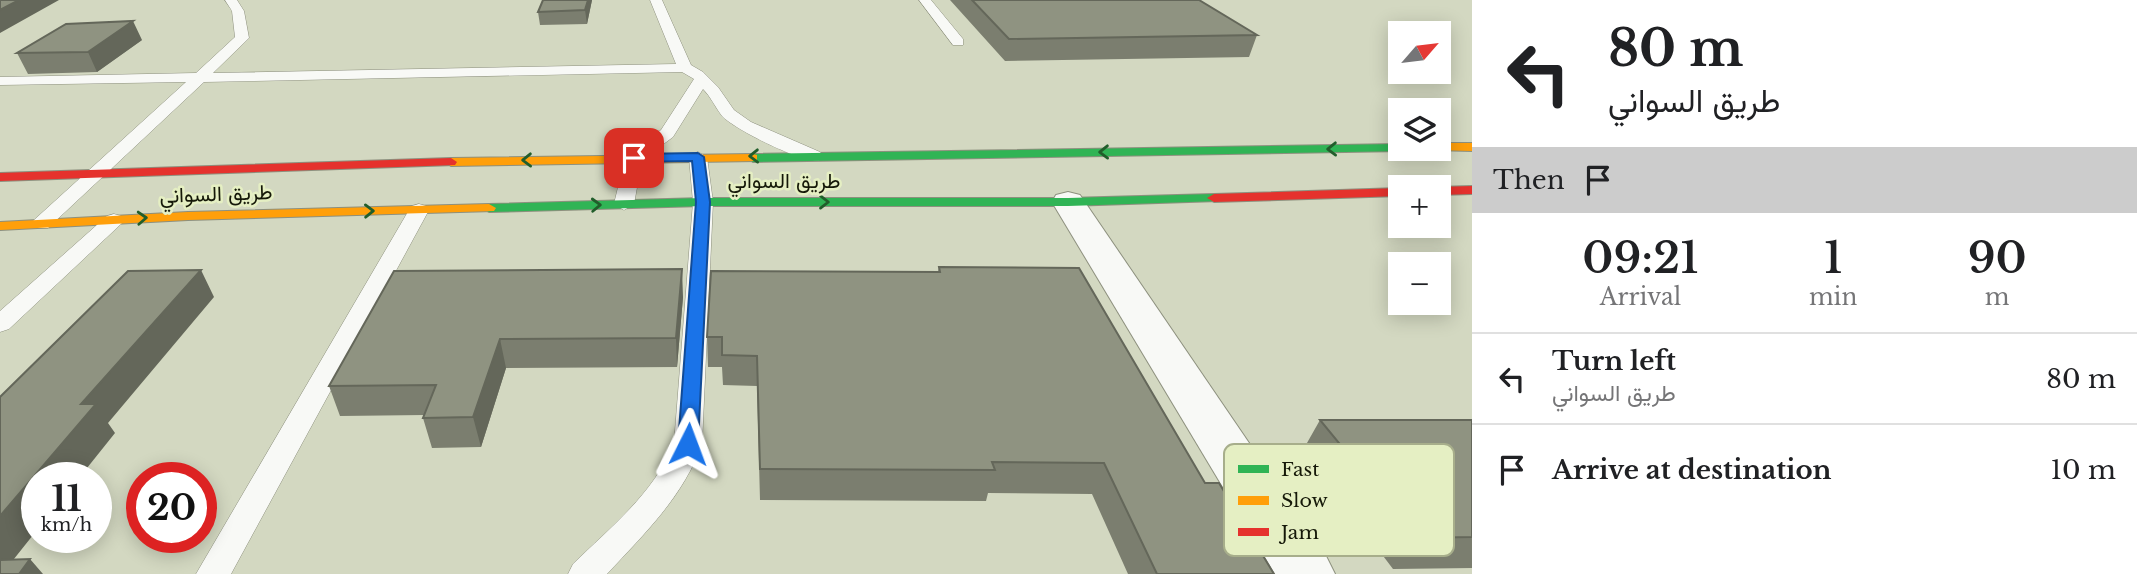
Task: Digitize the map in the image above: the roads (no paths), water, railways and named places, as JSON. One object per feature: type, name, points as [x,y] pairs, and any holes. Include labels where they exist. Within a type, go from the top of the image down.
[{"type":"highway","points":[[1451,147],[1472,147]]},
{"type":"highway","name":"طريق السواني","points":[[0,177],[96,172],[634,158],[1388,148]]},
{"type":"highway","points":[[1451,191],[1472,190]]},
{"type":"highway","name":"طريق السواني","points":[[0,226],[419,209],[703,202],[1068,202],[1388,192]]},
{"type":"street","points":[[1068,202],[1224,446]]},
{"type":"street","points":[[1294,556],[1306,574]]},
{"type":"lane","points":[[41,224],[243,38],[238,11],[231,0]]},
{"type":"lane","points":[[656,0],[685,68]]},
{"type":"lane","points":[[925,0],[958,42]]},
{"type":"lane","points":[[0,81],[685,68],[698,75],[713,90],[728,113],[745,126],[814,156]]},
{"type":"lane","points":[[624,204],[634,158],[667,133],[701,80]]},
{"type":"lane","points":[[585,574],[668,487],[681,467],[688,444],[703,202],[698,157]]},
{"type":"lane","points":[[213,574],[419,209]]},
{"type":"lane","points":[[0,324],[114,220]]}]
